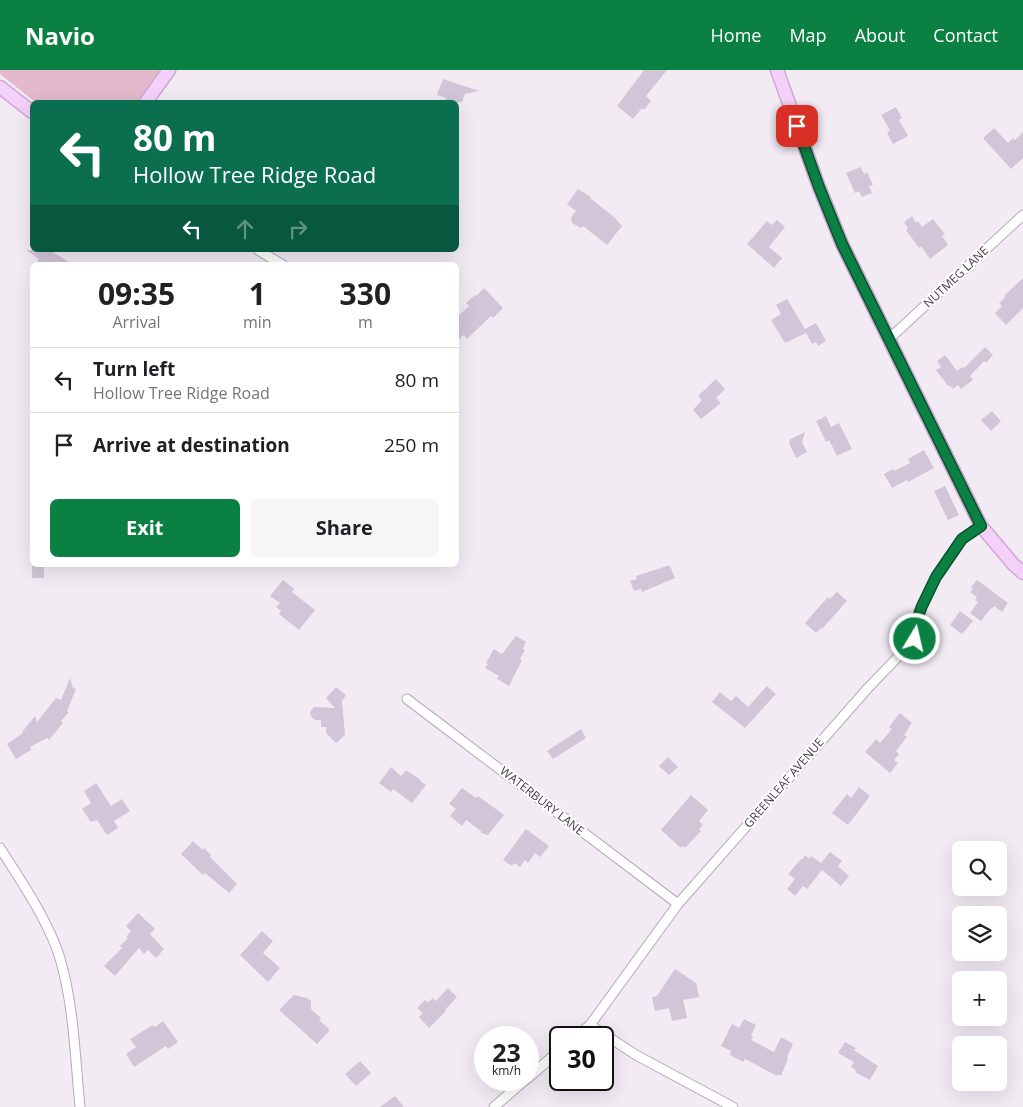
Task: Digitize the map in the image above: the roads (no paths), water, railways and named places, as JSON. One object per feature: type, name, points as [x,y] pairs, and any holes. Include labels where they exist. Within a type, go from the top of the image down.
[{"type":"street","points":[[147,100],[169,70]]},
{"type":"street","points":[[777,70],[819,187],[842,244],[981,526],[1023,573]]},
{"type":"street","points":[[0,88],[30,110]]},
{"type":"street","name":"NUTMEG LANE","points":[[890,339],[1023,215]]},
{"type":"street","points":[[261,252],[278,262]]},
{"type":"street","name":"GREENLEAF AVENUE","points":[[590,1025],[678,904],[868,688],[915,639],[916,622],[936,577],[962,539],[981,526]]},
{"type":"street","name":"WATERBURY LANE","points":[[407,699],[678,904]]},
{"type":"street","points":[[0,848],[34,902],[59,955],[70,1002],[80,1107]]},
{"type":"street","points":[[590,1025],[636,1055],[733,1107]]},
{"type":"street","points":[[539,1068],[549,1059]]},
{"type":"street","points":[[494,1107],[512,1091]]}]
